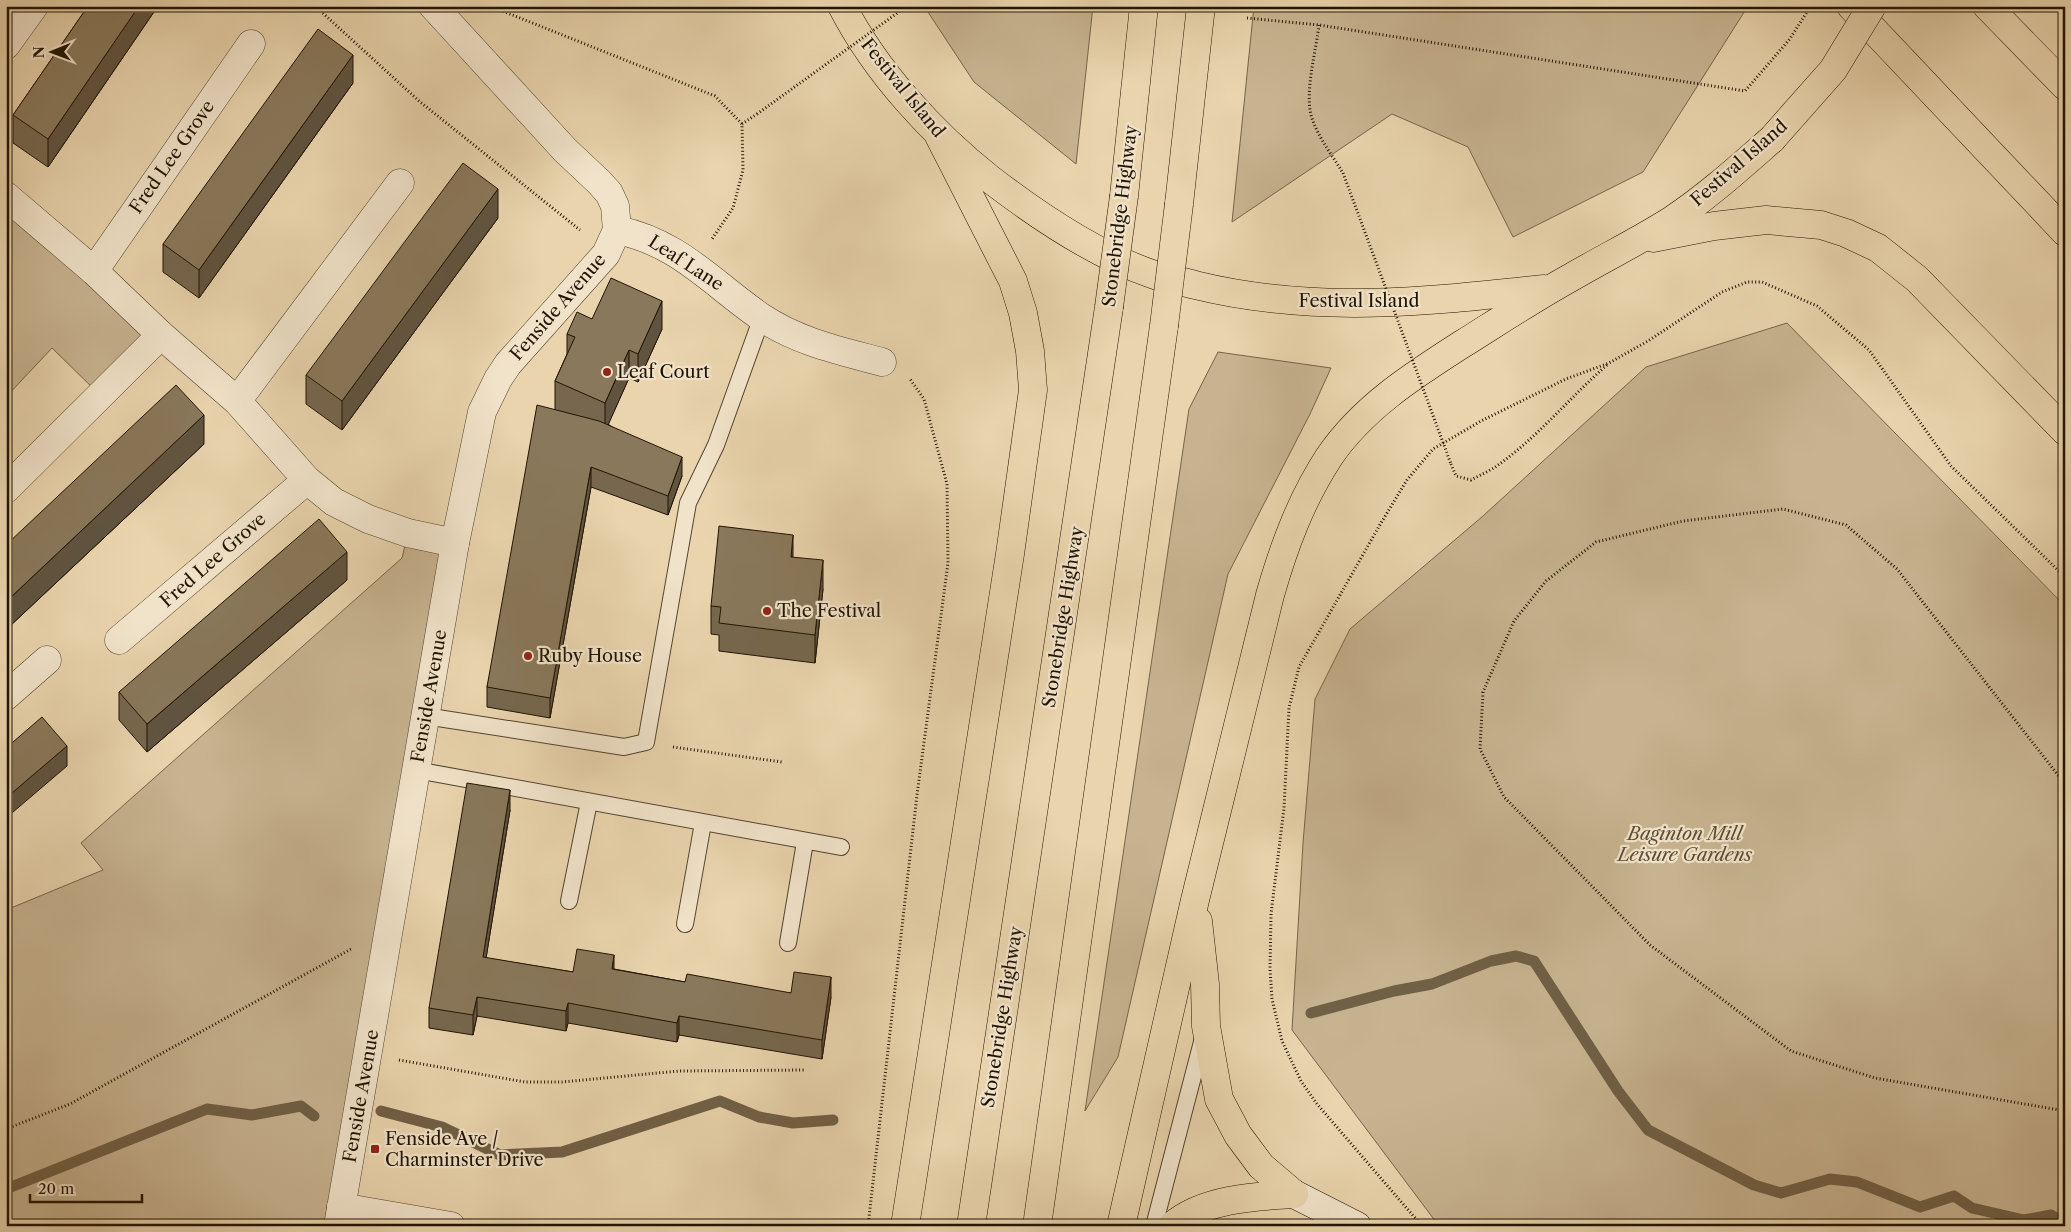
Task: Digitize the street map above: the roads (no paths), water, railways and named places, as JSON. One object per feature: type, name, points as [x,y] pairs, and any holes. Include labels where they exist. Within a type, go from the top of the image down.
[{"type":"highway","name":"Stonebridge Highway","points":[[971,1226],[1109,307],[1124,196],[1144,6]]},
{"type":"highway","points":[[1037,1226],[1164,326],[1201,6]]},
{"type":"highway","points":[[1851,6],[2065,232]]},
{"type":"highway","name":"Festival Island","points":[[843,9],[888,74],[939,136],[1011,194],[1061,227],[1113,257],[1152,274],[1246,296],[1340,304],[1450,300],[1551,289],[1672,220],[1705,196],[1772,138],[1833,70],[1872,6]]},
{"type":"highway","points":[[1987,6],[2065,86]]},
{"type":"highway","points":[[905,1226],[1010,554],[1033,390],[1030,352],[1023,313],[1013,280],[939,136]]},
{"type":"highway","points":[[1632,242],[1714,226],[1766,220],[1821,225],[1846,233],[1878,248],[1917,279],[2065,431]]},
{"type":"highway","points":[[1121,1226],[1196,900],[1273,586],[1283,548],[1304,499],[1330,456],[1376,404],[1408,379],[1551,289]]},
{"type":"highway","points":[[1196,900],[1205,984],[1206,1026],[1219,1099],[1238,1135],[1261,1166],[1294,1194]]},
{"type":"highway","points":[[1172,1226],[1206,1207],[1250,1196],[1294,1194]]},
{"type":"street","points":[[6,45],[34,6]]},
{"type":"street","points":[[434,6],[565,150],[609,194],[615,206],[617,230]]},
{"type":"street","name":"Fred Lee Grove","points":[[94,271],[251,44]]},
{"type":"street","points":[[237,401],[400,183]]},
{"type":"street","points":[[6,196],[94,271],[161,335],[237,401],[306,480],[334,502],[368,519],[408,533],[454,542]]},
{"type":"street","name":"Leaf Lane","points":[[617,230],[640,234],[660,242],[694,265],[762,317],[789,333],[828,348],[882,362]]},
{"type":"street","name":"Fenside Avenue","points":[[451,1226],[339,1217],[390,927],[454,542],[477,430],[489,395],[498,379],[520,349],[606,254],[617,230]]},
{"type":"street","points":[[6,489],[161,335]]},
{"type":"street","name":"Fred Lee Grove","points":[[120,640],[306,480]]},
{"type":"street","points":[[6,696],[47,660]]},
{"type":"street","points":[[1294,1194],[1357,1226]]},
{"type":"lane","points":[[425,716],[624,747],[646,742],[688,503],[716,445],[762,317]]},
{"type":"lane","points":[[416,770],[841,847]]},
{"type":"lane","points":[[569,901],[589,802]]},
{"type":"lane","points":[[685,924],[703,823]]},
{"type":"lane","points":[[788,943],[805,842]]},
{"type":"lane","points":[[1154,1226],[1206,1026]]},
{"type":"waterway","points":[[1311,1013],[1394,991],[1432,984],[1491,961],[1516,956],[1534,961],[1618,1091],[1648,1130],[1754,1185],[1781,1193],[1830,1179],[1857,1182],[1920,1207],[1954,1196],[1972,1208],[2024,1220],[2051,1215],[2065,1223]]},
{"type":"waterway","points":[[381,1111],[442,1127],[500,1155],[562,1152],[720,1101],[759,1117],[793,1123],[833,1120]]},
{"type":"waterway","points":[[6,1189],[207,1109],[252,1115],[301,1106],[314,1116]]},
{"type":"place","name":"Leaf Court","points":[[607,372]]},
{"type":"place","name":"The Festival","points":[[767,611]]},
{"type":"place","name":"Ruby House","points":[[528,656]]},
{"type":"place","name":"Fenside Ave / Charminster Drive","points":[[375,1149]]},
{"type":"park label","name":"Baginton Mill Leisure Gardens","points":[[1685,844]]}]
